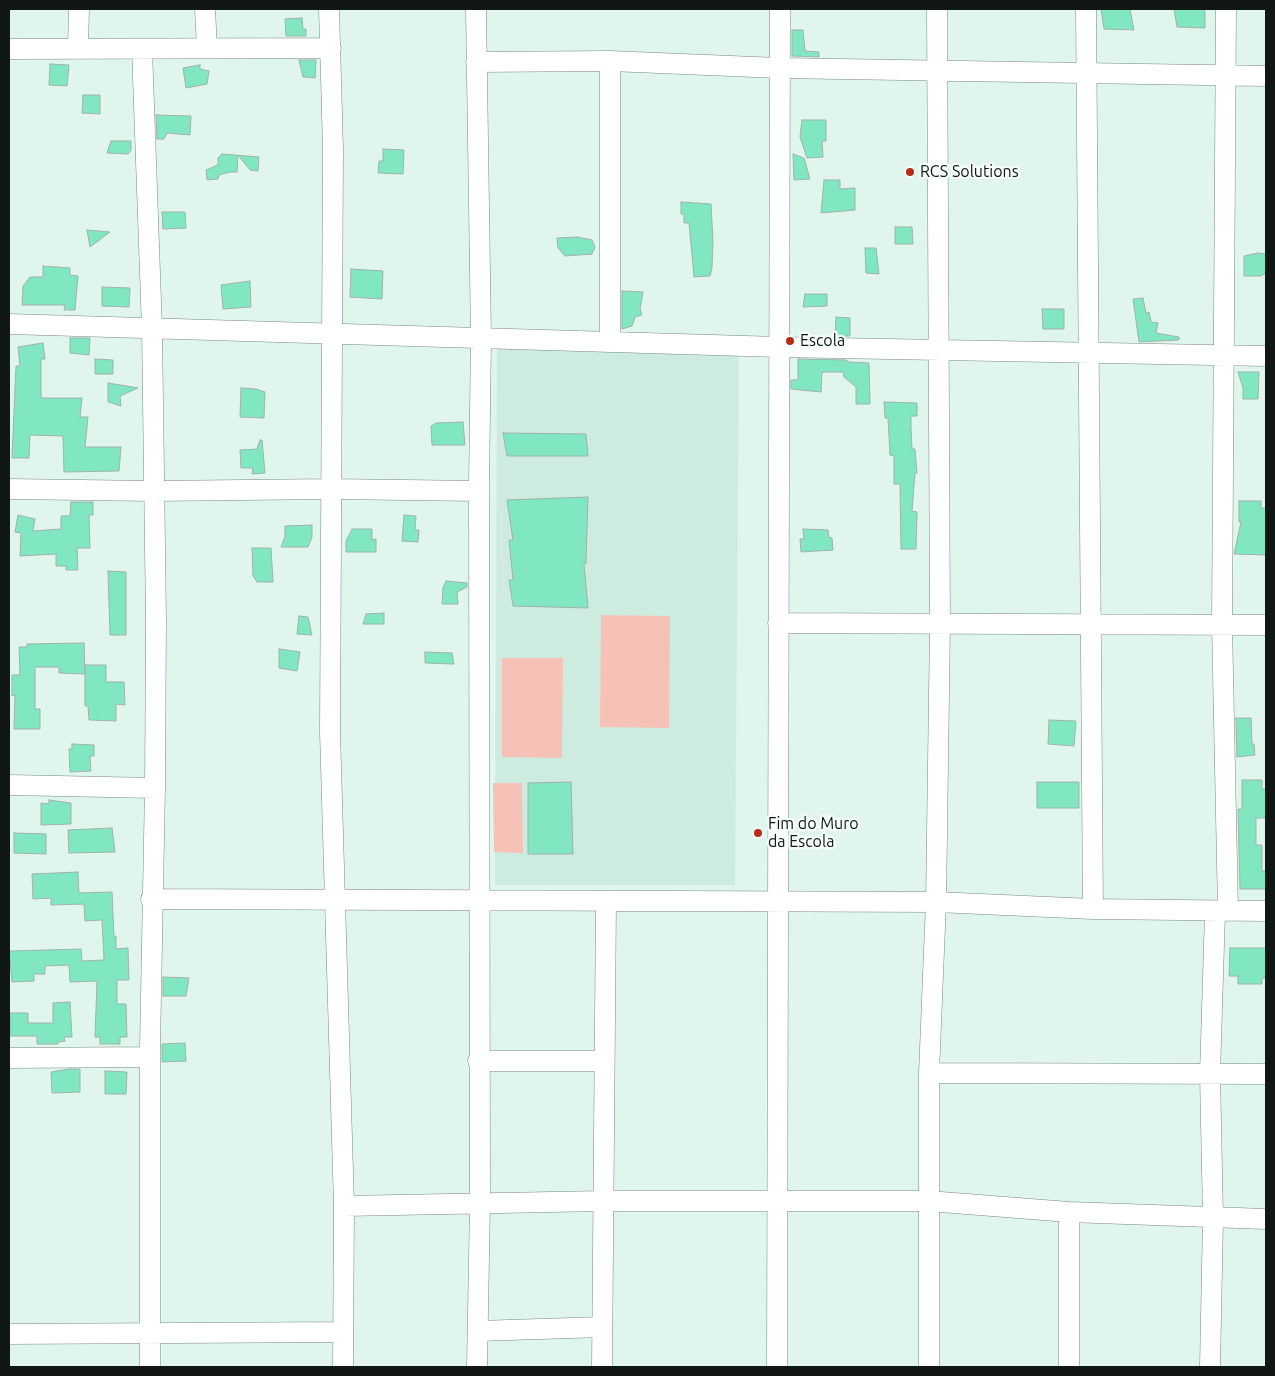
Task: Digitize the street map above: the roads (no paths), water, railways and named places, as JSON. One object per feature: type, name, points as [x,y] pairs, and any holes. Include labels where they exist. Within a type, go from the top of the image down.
[{"type":"street","points":[[78,49],[79,9]]},
{"type":"street","points":[[204,9],[207,48]]},
{"type":"street","points":[[329,9],[333,150],[330,732],[344,1206],[343,1367]]},
{"type":"street","points":[[476,9],[481,338],[478,491],[480,901],[478,1061],[480,1202],[477,1367]]},
{"type":"street","points":[[777,1367],[780,9]]},
{"type":"street","points":[[929,1367],[929,1073],[936,902],[940,624],[937,9]]},
{"type":"street","points":[[1086,9],[1088,73],[1093,909]]},
{"type":"street","points":[[1210,1367],[1213,1218],[1210,1074],[1222,911],[1226,9]]},
{"type":"street","points":[[9,49],[331,48]]},
{"type":"street","points":[[142,49],[152,329],[156,618],[155,788],[151,899],[150,1367]]},
{"type":"street","points":[[476,62],[610,61],[780,68],[1266,76]]},
{"type":"street","points":[[610,61],[610,342]]},
{"type":"street","points":[[9,324],[779,347],[1266,356]]},
{"type":"street","points":[[9,489],[153,491],[331,488],[478,491]]},
{"type":"street","points":[[778,623],[1266,625]]},
{"type":"street","points":[[9,785],[155,788]]},
{"type":"street","points":[[151,899],[936,902],[1093,909],[1266,911]]},
{"type":"street","points":[[602,1367],[603,1061],[606,902]]},
{"type":"street","points":[[9,1058],[150,1057]]},
{"type":"street","points":[[478,1061],[603,1061]]},
{"type":"street","points":[[929,1073],[1266,1074]]},
{"type":"street","points":[[344,1206],[480,1202],[928,1201],[1069,1212],[1266,1219]]},
{"type":"street","points":[[1069,1212],[1069,1367]]},
{"type":"street","points":[[478,1332],[602,1327]]},
{"type":"street","points":[[9,1334],[150,1335],[343,1332]]},
{"type":"place","name":"RCS Solutions","points":[[910,172]]},
{"type":"place","name":"Escola","points":[[790,341]]},
{"type":"place","name":"Fim do Muro da Escola","points":[[758,833]]}]
